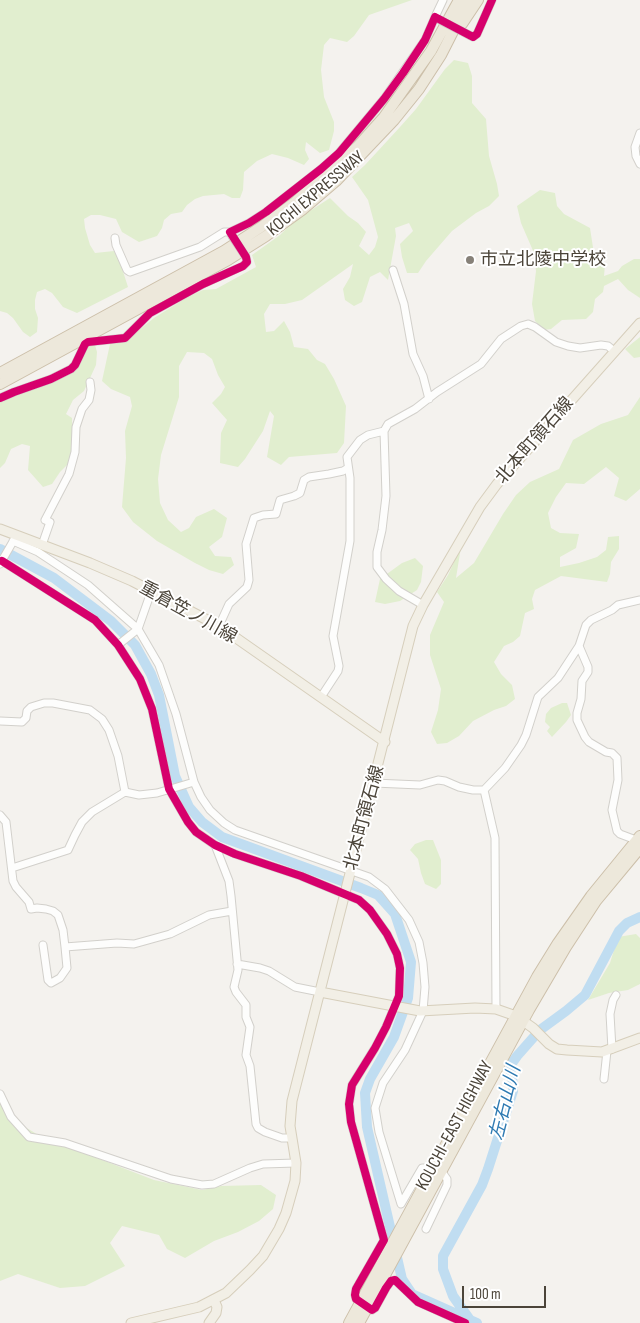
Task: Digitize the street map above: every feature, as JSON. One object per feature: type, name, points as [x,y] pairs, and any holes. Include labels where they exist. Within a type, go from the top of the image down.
[{"type":"highway","name":"KOCHI EXPRESSWAY","points":[[0,384],[69,345],[224,251],[261,227],[328,175],[384,118],[432,51],[459,0]]},
{"type":"highway","name":"KOCHI EXPRESSWAY","points":[[0,373],[75,331],[119,313],[228,260],[302,210],[342,175],[394,120],[419,89],[441,55],[469,0]]},
{"type":"highway","points":[[441,55],[478,0]]},
{"type":"highway","name":"KOUCHI-EAST HIGHWAY","points":[[375,1284],[412,1227],[437,1170],[492,1057],[520,1019],[537,978],[558,943],[591,896],[639,842]]},
{"type":"highway","name":"KOUCHI-EAST HIGHWAY","points":[[359,1323],[364,1305],[408,1214],[437,1170]]},
{"type":"highway","name":"KOUCHI-EAST HIGHWAY","points":[[349,1323],[364,1305]]},
{"type":"main road","name":"北本町領石線","points":[[131,1323],[199,1307],[214,1300],[226,1293],[250,1270],[272,1242],[286,1213],[292,1194],[296,1163],[290,1113],[292,1101],[385,742],[413,626],[423,605],[480,507],[497,484],[640,323]]},
{"type":"main road","name":"重倉笠ノ川線","points":[[0,529],[14,540],[42,545],[132,581],[219,626],[385,742]]},
{"type":"main road","points":[[320,992],[422,1011],[475,1008],[496,1009],[520,1019],[533,1028],[548,1044],[568,1050],[610,1050],[640,1038]]},
{"type":"main road","points":[[209,1323],[216,1313],[217,1307],[214,1300]]},
{"type":"street","points":[[231,234],[266,212],[339,153],[384,100],[403,73],[425,40],[437,18],[443,0]]},
{"type":"street","points":[[437,18],[474,37],[492,0]]},
{"type":"street","points":[[640,132],[635,147],[636,156],[640,164]]},
{"type":"street","points":[[0,398],[50,379],[71,368],[75,365],[85,344],[88,342],[125,338],[150,313],[203,284],[243,266],[247,262],[246,257],[231,234],[224,232],[200,247],[130,272],[127,270],[119,253],[115,238]]},
{"type":"street","points":[[393,270],[404,304],[413,354],[423,376],[429,399]]},
{"type":"street","points":[[423,605],[399,591],[377,567],[377,552],[386,496],[384,432],[388,424],[415,409],[481,364],[500,340],[521,326],[528,324],[535,326],[556,342],[568,346],[580,348],[601,345],[608,346],[614,351]]},
{"type":"street","points":[[42,545],[50,522],[46,520],[69,474],[75,452],[76,428],[82,409],[89,400],[90,382]]},
{"type":"street","points":[[320,697],[338,671],[339,666],[334,636],[350,541],[350,478],[347,457],[360,440],[368,435],[384,432]]},
{"type":"street","points":[[219,626],[229,604],[247,587],[249,580],[246,544],[254,518],[276,514],[280,500],[300,493],[304,480],[308,477],[343,471],[348,468]]},
{"type":"street","points":[[426,1229],[447,1179],[437,1170],[422,1168],[401,1204],[379,1132],[375,1108],[383,1082],[405,1050],[422,1011],[425,987],[423,963],[419,942],[409,920],[384,889],[369,877],[235,830],[210,810],[193,782],[168,689],[151,649],[137,630],[88,585],[38,552],[14,540],[1,562],[95,620],[119,644],[140,679],[152,709],[172,788],[188,822],[196,832],[215,845],[235,854],[345,892],[359,900],[370,910],[387,934],[397,954],[400,968],[399,996],[396,1007],[376,1048],[352,1085],[350,1095],[351,1122],[384,1240],[356,1289],[356,1299],[372,1310],[386,1288],[395,1280],[418,1302],[465,1323]]},
{"type":"street","points":[[119,644],[137,630],[151,592]]},
{"type":"street","points":[[374,783],[420,786],[438,780],[445,780],[459,787],[484,790],[505,768],[521,745],[538,697],[558,678],[579,646],[586,625],[591,620],[618,605],[640,600]]},
{"type":"street","points":[[579,646],[588,667],[588,672],[582,681],[577,720],[584,737],[589,742],[618,758],[618,780],[612,810],[617,830],[620,834],[639,842]]},
{"type":"street","points":[[0,721],[22,722],[26,718],[26,711],[31,707],[44,703],[90,710],[102,719],[109,730],[118,756],[125,792]]},
{"type":"street","points":[[12,868],[68,850],[74,834],[82,822],[92,812],[125,792],[139,795],[157,793],[193,782]]},
{"type":"street","points":[[484,790],[495,838],[496,1009]]},
{"type":"street","points":[[0,815],[6,822],[16,887],[29,902],[31,909],[46,909],[58,915],[63,930],[67,968],[60,978],[51,983],[48,980],[44,945]]},
{"type":"street","points":[[215,845],[229,881],[238,976],[234,987],[246,1005],[246,1018],[250,1027],[246,1055],[250,1066],[256,1124],[258,1128],[265,1132],[282,1138],[292,1138]]},
{"type":"street","points":[[66,947],[117,943],[134,944],[170,934],[209,915],[232,911]]},
{"type":"street","points":[[237,964],[260,968],[275,974],[295,987],[320,992]]},
{"type":"street","points":[[604,1079],[610,1050],[610,1014],[616,995]]},
{"type":"street","points":[[0,1094],[11,1118],[26,1135],[65,1143],[171,1179],[202,1185],[214,1184],[263,1164],[296,1163]]},
{"type":"green space","points":[[0,0],[412,0],[369,15],[354,36],[347,42],[330,38],[324,45],[321,70],[324,97],[334,122],[334,131],[329,150],[320,153],[306,142],[305,150],[309,159],[304,165],[272,154],[257,161],[244,172],[243,190],[240,198],[232,198],[224,194],[203,196],[195,199],[182,212],[171,214],[164,220],[157,236],[139,242],[122,232],[116,219],[91,215],[84,219],[90,245],[95,253],[114,251],[120,262],[128,287],[77,313],[63,307],[52,293],[45,289],[37,292],[35,309],[38,318],[37,332],[30,337],[23,332],[13,318],[7,313],[0,311]]},
{"type":"green space","points":[[454,60],[468,63],[472,76],[472,103],[486,119],[489,156],[499,196],[489,206],[452,231],[418,273],[407,273],[402,257],[400,244],[413,231],[409,223],[395,228],[396,236],[388,280],[380,272],[370,277],[362,302],[354,306],[345,300],[343,289],[350,277],[353,264],[302,300],[285,304],[270,304],[264,314],[266,332],[274,331],[284,321],[290,332],[294,347],[308,349],[317,360],[325,364],[334,379],[346,406],[344,443],[337,453],[289,457],[281,465],[267,457],[274,416],[270,411],[263,431],[238,467],[220,463],[221,433],[227,420],[212,403],[225,387],[212,359],[204,353],[187,352],[179,366],[179,397],[161,455],[158,479],[160,503],[168,520],[181,532],[189,528],[196,517],[214,509],[227,518],[222,537],[209,547],[215,556],[231,557],[234,565],[223,574],[209,570],[157,541],[133,522],[122,507],[126,458],[125,431],[132,406],[130,397],[111,389],[102,381],[110,344],[124,342],[154,318],[186,298],[203,290],[216,289],[256,267],[252,255],[302,216],[330,198],[366,232],[359,246],[369,255],[375,247],[378,237],[368,200],[352,177],[416,109],[445,69]]},
{"type":"green space","points":[[540,190],[555,193],[557,206],[564,214],[590,228],[594,254],[605,265],[604,276],[618,271],[622,266],[634,259],[640,259],[640,298],[628,290],[618,279],[604,286],[603,292],[595,299],[593,312],[586,319],[562,320],[551,329],[544,330],[535,321],[532,304],[536,271],[534,253],[521,223],[517,206]]},
{"type":"green space","points":[[640,337],[640,357],[634,358],[625,349]]},
{"type":"green space","points":[[89,345],[95,345],[97,352],[96,365],[84,391],[73,400],[66,414],[72,418],[73,459],[60,472],[52,484],[43,487],[28,470],[30,446],[22,444],[11,449],[5,463],[0,468],[0,401],[60,376],[83,355]]},
{"type":"green space","points":[[640,397],[640,489],[626,501],[614,496],[619,478],[606,467],[584,484],[566,483],[548,513],[551,528],[560,533],[579,534],[576,548],[560,557],[560,567],[597,557],[606,550],[608,537],[619,536],[619,549],[611,562],[607,582],[561,576],[535,590],[532,599],[534,609],[525,613],[520,636],[504,646],[494,662],[501,674],[512,685],[515,699],[506,706],[473,721],[459,736],[447,743],[437,744],[431,732],[438,710],[441,689],[430,655],[430,635],[444,602],[437,592],[448,575],[461,547],[456,578],[474,563],[516,495],[530,482],[559,469],[573,440],[601,424],[628,415]]},
{"type":"green space","points":[[415,558],[423,566],[421,582],[417,590],[400,601],[385,604],[375,602],[380,579],[402,563]]},
{"type":"green space","points":[[567,703],[571,715],[552,737],[547,731],[550,727],[545,722],[546,714],[551,708]]},
{"type":"green space","points":[[426,840],[433,840],[441,860],[441,884],[436,889],[425,884],[418,859],[410,850],[415,844]]},
{"type":"green space","points":[[636,934],[640,938],[640,984],[628,990],[609,993],[588,1000],[610,963],[618,937]]},
{"type":"green space","points":[[0,1102],[20,1124],[40,1136],[154,1180],[202,1190],[221,1186],[261,1185],[276,1195],[273,1209],[259,1221],[238,1232],[214,1241],[185,1258],[167,1249],[159,1235],[122,1226],[110,1243],[125,1266],[85,1286],[60,1288],[18,1274],[0,1281]]},
{"type":"waterway","points":[[0,549],[54,578],[111,621],[135,645],[151,674],[159,695],[175,776],[189,807],[202,822],[222,837],[378,895],[395,914],[411,962],[408,998],[394,1037],[370,1079],[365,1093],[367,1127],[402,1279],[412,1294],[477,1323]]},
{"type":"waterway","name":"左右山川","points":[[470,1320],[453,1296],[443,1269],[443,1256],[482,1185],[488,1169],[513,1091],[510,1069],[512,1063],[540,1030],[585,995],[619,931],[627,923],[640,917]]},
{"type":"cycle path","points":[[0,398],[51,379],[71,369],[88,342],[125,338],[150,313],[203,284],[243,266],[247,262],[246,257],[230,232],[266,212],[339,153],[403,73],[425,40],[435,17],[473,37],[477,34],[492,0]]},
{"type":"cycle path","points":[[2,561],[95,620],[118,645],[140,679],[152,709],[169,789],[196,832],[215,845],[235,854],[301,876],[359,900],[370,910],[387,934],[397,954],[400,968],[399,996],[375,1048],[352,1085],[349,1104],[351,1122],[384,1240],[356,1289],[355,1295],[356,1299],[372,1310],[391,1281],[395,1280],[418,1302],[465,1323]]},
{"type":"place","name":"市立北陵中学校","points":[[470,260]]}]
